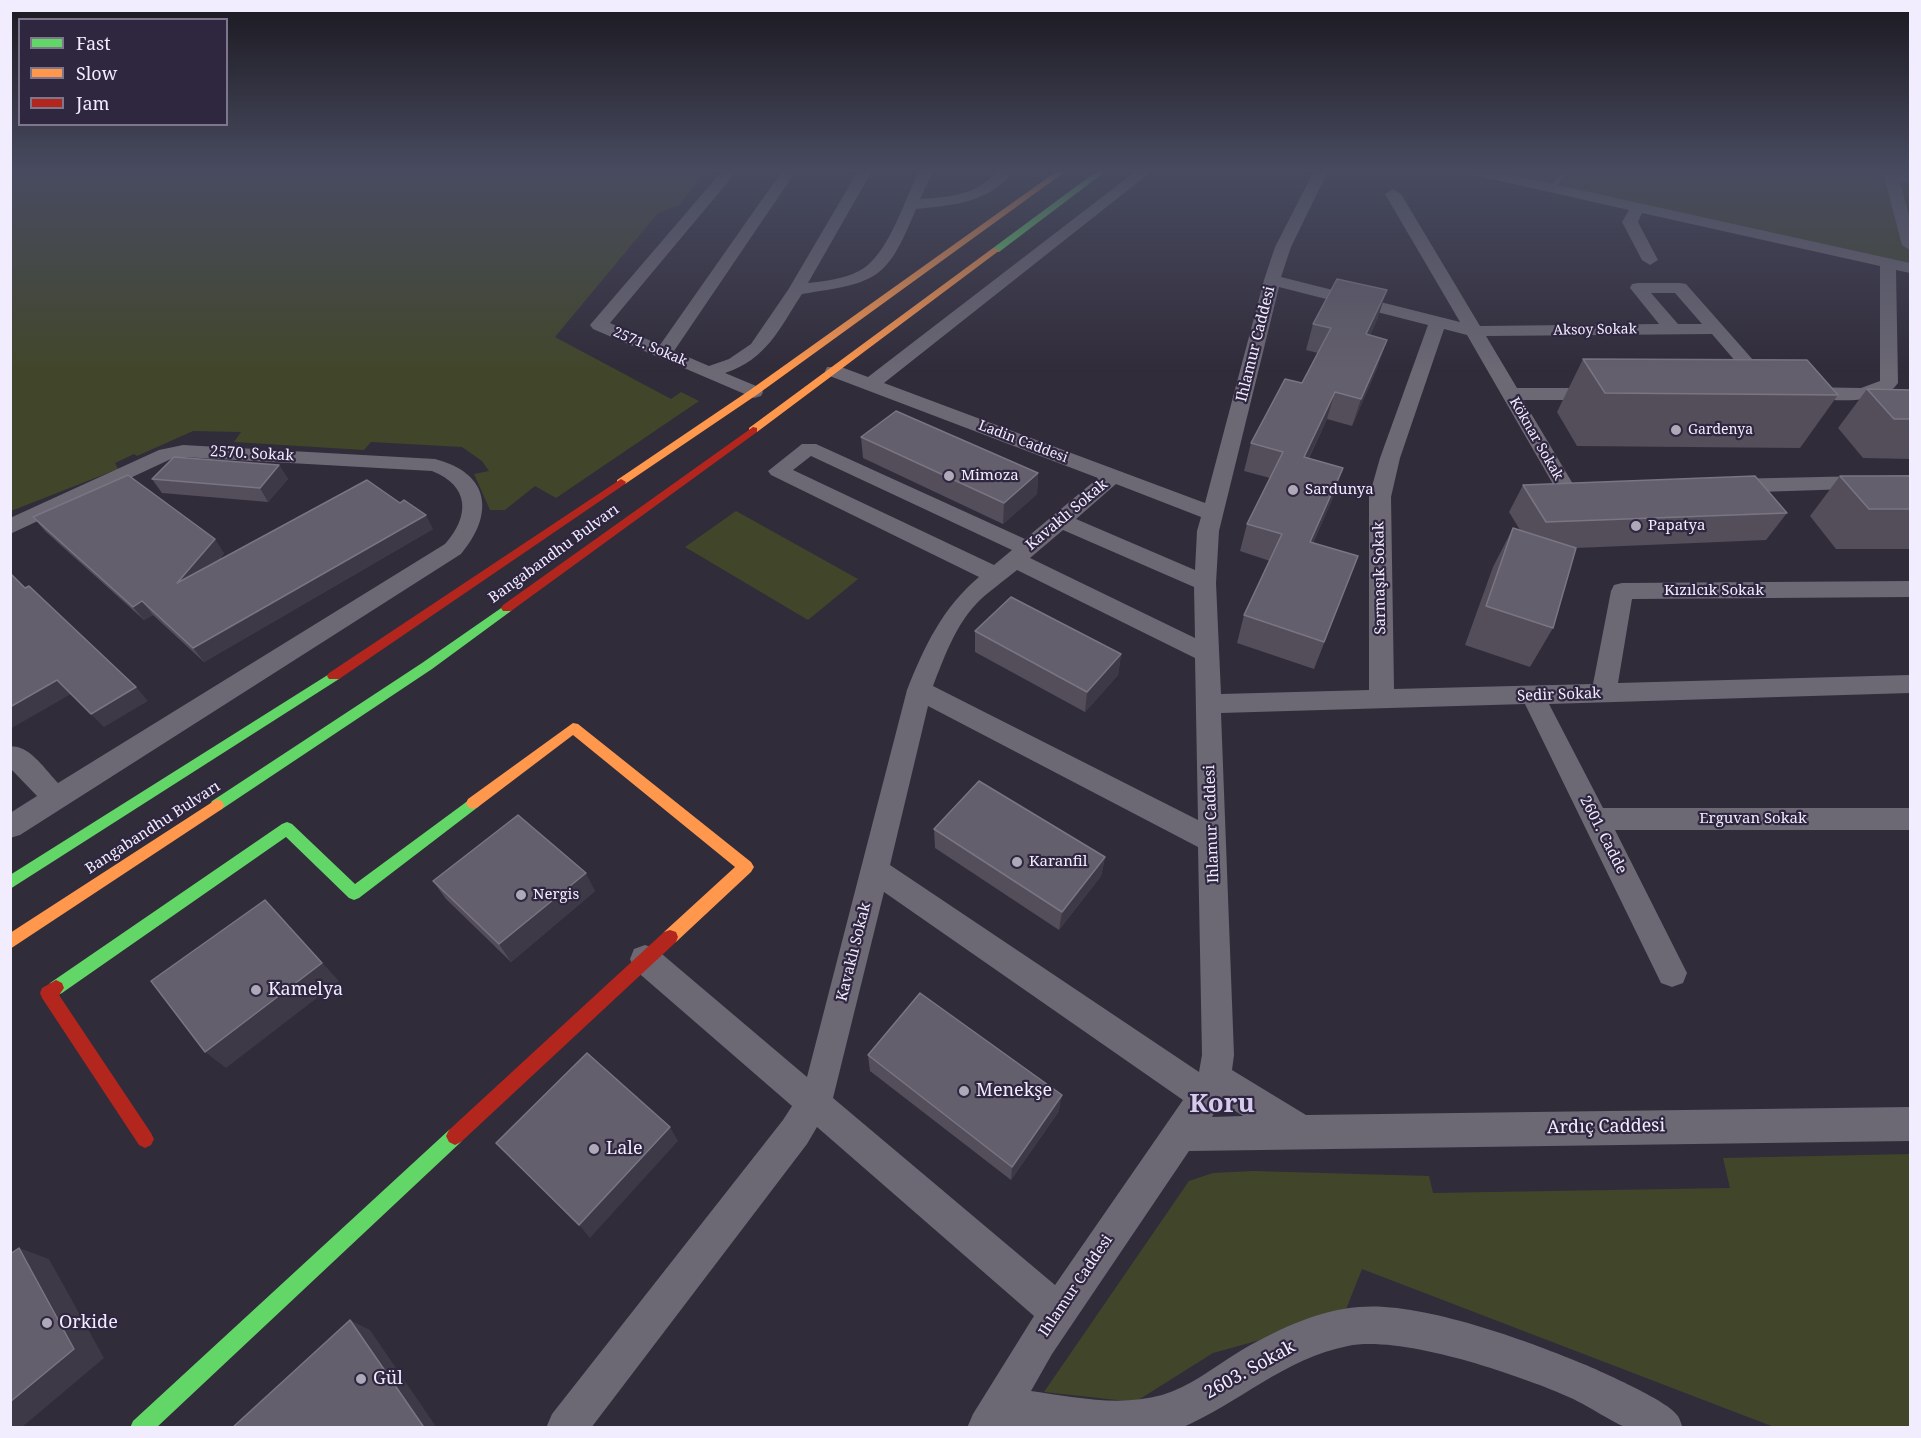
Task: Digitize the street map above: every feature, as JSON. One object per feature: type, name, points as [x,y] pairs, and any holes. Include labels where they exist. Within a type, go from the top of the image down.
[{"type":"main road","name":"Bangabandhu Bulvarı","points":[[10,883],[393,638],[754,392],[968,238]]},
{"type":"main road","name":"Bangabandhu Bulvarı","points":[[10,942],[427,666],[1012,238]]},
{"type":"main road","points":[[140,1428],[746,867],[573,728],[354,893],[287,828],[48,993],[145,1139]]},
{"type":"street","name":"2571. Sokak","points":[[672,238],[598,325],[754,392]]},
{"type":"street","points":[[663,353],[743,238]]},
{"type":"street","points":[[708,372],[729,367],[757,348],[796,290],[826,238]]},
{"type":"street","points":[[796,290],[857,278],[872,271],[885,259],[895,238]]},
{"type":"street","points":[[871,384],[1059,238]]},
{"type":"street","name":"Ihlamur Caddesi","points":[[993,1417],[1058,1312],[1210,1086],[1218,1055],[1206,550],[1212,513],[1272,280],[1288,238]]},
{"type":"street","name":"Köknar Sokak","points":[[1418,238],[1567,491],[1615,490]]},
{"type":"street","points":[[1638,238],[1650,260]]},
{"type":"street","points":[[1777,238],[1911,268]]},
{"type":"street","points":[[1749,393],[1871,393],[1882,390],[1890,379],[1888,263]]},
{"type":"street","points":[[1272,280],[1474,331]]},
{"type":"street","points":[[1673,329],[1638,288],[1680,288],[1773,393]]},
{"type":"street","name":"Sarmaşık Sokak","points":[[1382,700],[1380,497],[1393,452],[1438,322]]},
{"type":"street","points":[[1890,323],[1911,328]]},
{"type":"street","name":"Aksoy Sokak","points":[[1474,331],[1717,329]]},
{"type":"street","name":"Ladin Caddesi","points":[[834,370],[1212,513]]},
{"type":"street","points":[[1510,394],[1618,394]]},
{"type":"street","points":[[1012,561],[778,471],[809,448],[1012,561],[1207,654]]},
{"type":"street","name":"2570. Sokak","points":[[10,527],[166,454],[193,450],[419,463],[442,467],[458,477],[471,492],[474,502],[473,521],[466,535],[453,549],[56,798]]},
{"type":"street","name":"Kavaklı Sokak","points":[[566,1428],[795,1132],[814,1101],[825,1073],[920,690],[935,650],[958,611],[1012,561],[1113,476]]},
{"type":"street","points":[[1710,487],[1911,481]]},
{"type":"street","points":[[1061,521],[1205,583]]},
{"type":"street","name":"Kızılcık Sokak","points":[[1604,694],[1622,591],[1911,590]]},
{"type":"street","name":"Sedir Sokak","points":[[1208,704],[1911,684]]},
{"type":"street","points":[[920,690],[1212,841]]},
{"type":"street","name":"2601. Cadde","points":[[1533,696],[1672,973]]},
{"type":"street","points":[[10,827],[56,798],[15,756]]},
{"type":"street","name":"Erguvan Sokak","points":[[1595,819],[1911,819]]},
{"type":"street","points":[[874,870],[1210,1086],[1245,1099],[1302,1132]]},
{"type":"street","points":[[645,960],[814,1101],[1058,1312]]},
{"type":"street","name":"Ardıç Caddesi","points":[[1179,1134],[1911,1124]]},
{"type":"street","name":"2603. Sokak","points":[[993,1417],[1140,1419],[1173,1411],[1284,1349],[1325,1334],[1368,1324],[1451,1338],[1544,1367],[1604,1392],[1636,1409],[1663,1428]]},
{"type":"green space","points":[[11,238],[637,238],[555,337],[671,399],[681,392],[699,401],[556,498],[535,486],[505,510],[490,510],[474,474],[489,471],[482,461],[462,447],[371,442],[364,450],[234,442],[241,432],[193,431],[137,456],[134,454],[115,463],[118,469],[11,511]]},
{"type":"green space","points":[[1776,238],[1910,238],[1910,268]]},
{"type":"green space","points":[[736,511],[858,579],[808,620],[685,547]]},
{"type":"green space","points":[[1910,1154],[1910,1427],[1774,1427],[1362,1269],[1343,1317],[1213,1353],[1135,1402],[1044,1392],[1189,1181],[1213,1173],[1253,1171],[1429,1176],[1433,1193],[1730,1188],[1723,1158]]},
{"type":"building","name":"Sardunya","points":[[1337,279],[1387,290],[1366,334],[1387,340],[1361,399],[1335,392],[1304,457],[1343,468],[1310,542],[1358,556],[1324,642],[1244,615],[1282,534],[1247,524],[1283,452],[1251,443],[1285,379],[1302,383],[1331,328],[1313,324]]},
{"type":"building","points":[[1583,359],[1807,360],[1838,395],[1605,393]]},
{"type":"building","points":[[1867,389],[1911,390],[1911,419],[1894,419]]},
{"type":"building","points":[[896,411],[1038,473],[1004,503],[861,437]]},
{"type":"building","points":[[174,457],[279,465],[260,488],[152,479]]},
{"type":"building","points":[[128,475],[215,539],[177,583],[367,480],[400,503],[404,500],[426,515],[193,648],[142,601],[133,607],[33,517]]},
{"type":"building","points":[[1755,476],[1787,513],[1546,522],[1523,485]]},
{"type":"building","points":[[1840,476],[1911,476],[1911,509],[1869,509]]},
{"type":"building","points":[[1513,528],[1576,548],[1553,628],[1486,606]]},
{"type":"building","points":[[10,573],[25,588],[29,586],[136,687],[91,714],[57,680],[10,707]]},
{"type":"building","points":[[1011,597],[1121,654],[1087,692],[975,631]]},
{"type":"building","name":"Karanfil","points":[[979,781],[1105,857],[1062,912],[934,829]]},
{"type":"building","name":"Nergis","points":[[518,815],[586,873],[499,944],[433,881]]},
{"type":"building","name":"Kamelya","points":[[265,900],[322,963],[205,1052],[151,981]]},
{"type":"building","name":"Menekşe","points":[[920,993],[1062,1095],[1012,1167],[868,1055]]},
{"type":"building","name":"Lale","points":[[587,1053],[670,1127],[579,1225],[496,1143]]},
{"type":"building","points":[[19,1248],[74,1349],[10,1402],[10,1254]]},
{"type":"building","name":"Gül","points":[[350,1320],[423,1426],[421,1428],[232,1428]]},
{"type":"traffic: fast","points":[[996,250],[1012,238]]},
{"type":"traffic: fast","points":[[217,805],[427,666],[507,608]]},
{"type":"traffic: fast","points":[[10,883],[334,676]]},
{"type":"traffic: fast","points":[[56,988],[287,828],[354,893],[473,803]]},
{"type":"traffic: fast","points":[[140,1428],[455,1136]]},
{"type":"traffic: slow","points":[[621,482],[754,392],[968,238]]},
{"type":"traffic: slow","points":[[753,430],[996,250]]},
{"type":"traffic: slow","points":[[473,803],[573,728],[746,867],[670,937]]},
{"type":"traffic: slow","points":[[10,942],[217,805]]},
{"type":"traffic: jam","points":[[507,608],[753,430]]},
{"type":"traffic: jam","points":[[334,676],[621,482]]},
{"type":"traffic: jam","points":[[455,1136],[670,937]]},
{"type":"traffic: jam","points":[[56,988],[48,993],[145,1139]]},
{"type":"place","name":"Gardenya","points":[[1676,430]]},
{"type":"place","name":"Mimoza","points":[[949,476]]},
{"type":"place","name":"Sardunya","points":[[1293,490]]},
{"type":"place","name":"Papatya","points":[[1636,526]]},
{"type":"place","name":"Karanfil","points":[[1017,862]]},
{"type":"place","name":"Nergis","points":[[521,895]]},
{"type":"place","name":"Kamelya","points":[[256,990]]},
{"type":"place","name":"Menekşe","points":[[964,1091]]},
{"type":"place","name":"Lale","points":[[594,1149]]},
{"type":"place","name":"Orkide","points":[[47,1323]]},
{"type":"place","name":"Gül","points":[[361,1379]]},
{"type":"district","name":"Koru","points":[[1222,1105]]}]
